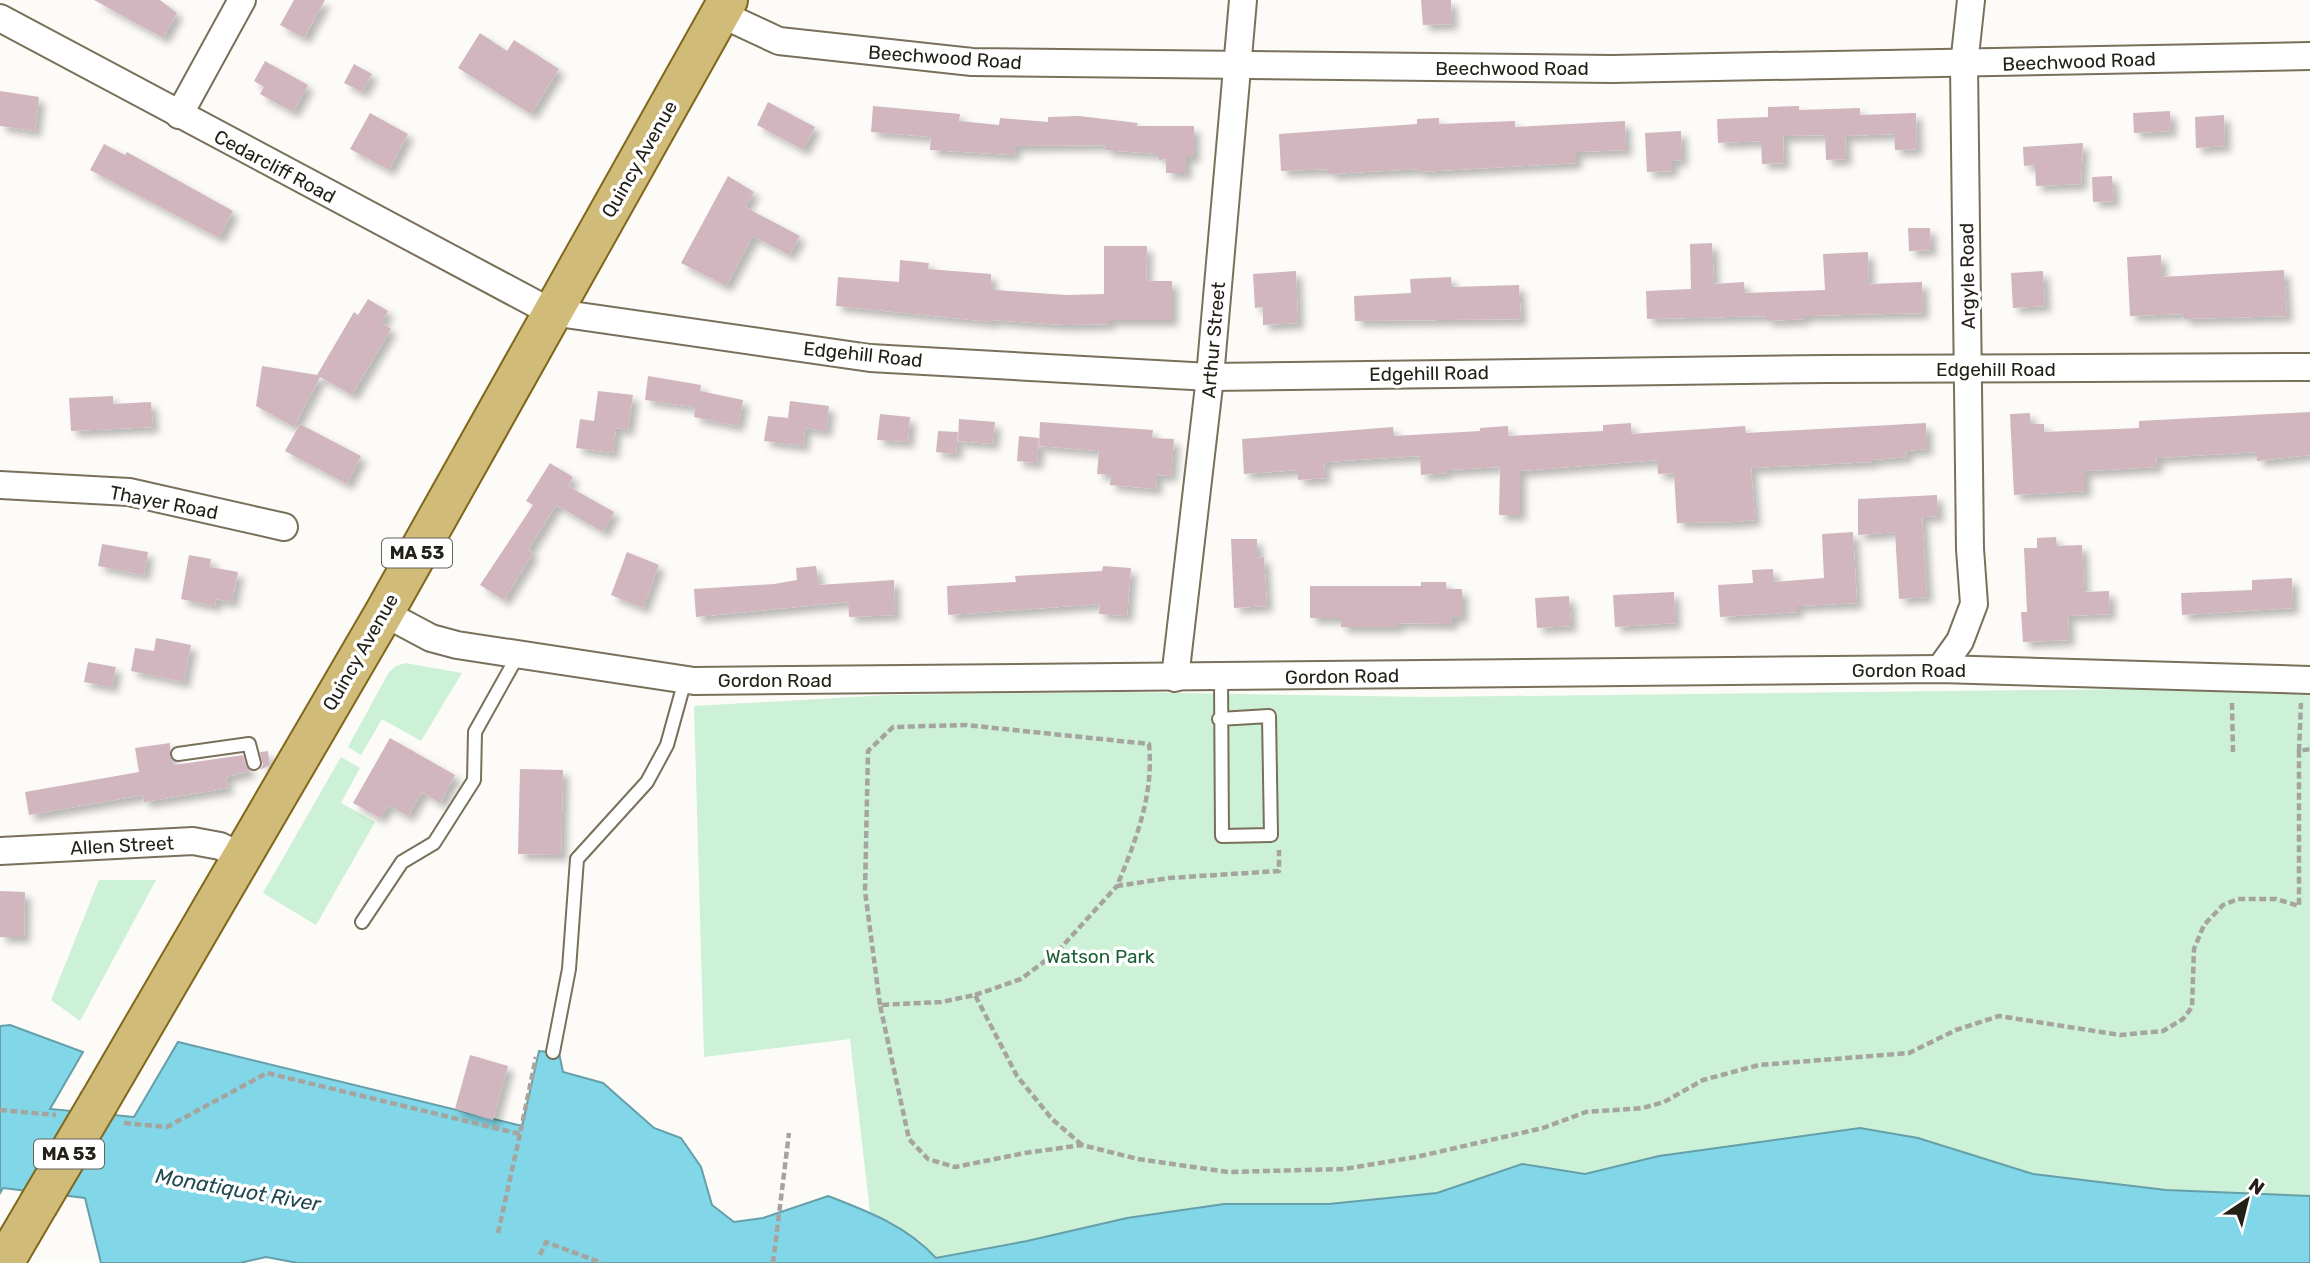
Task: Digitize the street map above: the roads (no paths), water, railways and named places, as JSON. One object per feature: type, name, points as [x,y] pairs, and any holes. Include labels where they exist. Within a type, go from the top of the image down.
[{"type":"main road","name":"Quincy Avenue","points":[[4,1263],[38,1205],[106,1112],[241,856],[384,613],[725,7]]},
{"type":"street","points":[[179,115],[242,0]]},
{"type":"street","name":"Arthur Street","points":[[1175,678],[1210,377],[1243,0]]},
{"type":"street","name":"Argyle Road","points":[[1940,669],[1960,641],[1974,604],[1970,549],[1964,65],[1971,0]]},
{"type":"street","name":"Beechwood Road","points":[[725,7],[779,41],[972,62],[1237,67],[1612,69],[2310,57]]},
{"type":"street","name":"Cedarcliff Road","points":[[0,19],[551,312]]},
{"type":"street","name":"Edgehill Road","points":[[551,312],[870,358],[1210,377],[2310,368]]},
{"type":"street","name":"Thayer Road","points":[[0,485],[129,492],[284,527]]},
{"type":"street","name":"Gordon Road","points":[[384,613],[431,638],[518,655],[685,680],[1175,678],[1940,669],[2306,679]]},
{"type":"street","name":"Allen Street","points":[[0,851],[193,841],[220,846],[241,856]]},
{"type":"lane","points":[[362,922],[401,862],[434,843],[474,780],[475,732],[518,655]]},
{"type":"lane","points":[[1219,719],[1269,716],[1271,835],[1222,836],[1219,719],[1221,677]]},
{"type":"lane","points":[[553,1052],[569,969],[578,859],[647,782],[667,745],[685,680]]},
{"type":"lane","points":[[178,754],[249,744],[254,763]]},
{"type":"water","name":"Monatiquot River","points":[[10,1025],[83,1052],[50,1109],[134,1117],[178,1042],[522,1126],[539,1051],[559,1053],[563,1072],[603,1083],[654,1128],[681,1138],[701,1167],[712,1205],[734,1222],[763,1218],[828,1196],[899,1228],[936,1258],[1127,1218],[1224,1204],[1329,1204],[1437,1193],[1522,1164],[1585,1174],[1659,1156],[1860,1128],[1918,1138],[2033,1174],[2166,1190],[2310,1196],[2310,1263],[298,1263],[266,1257],[240,1263],[101,1263],[85,1198],[3,1188],[0,1193],[0,1026]]},
{"type":"park label","name":"Watson Park","points":[[1100,956]]}]
